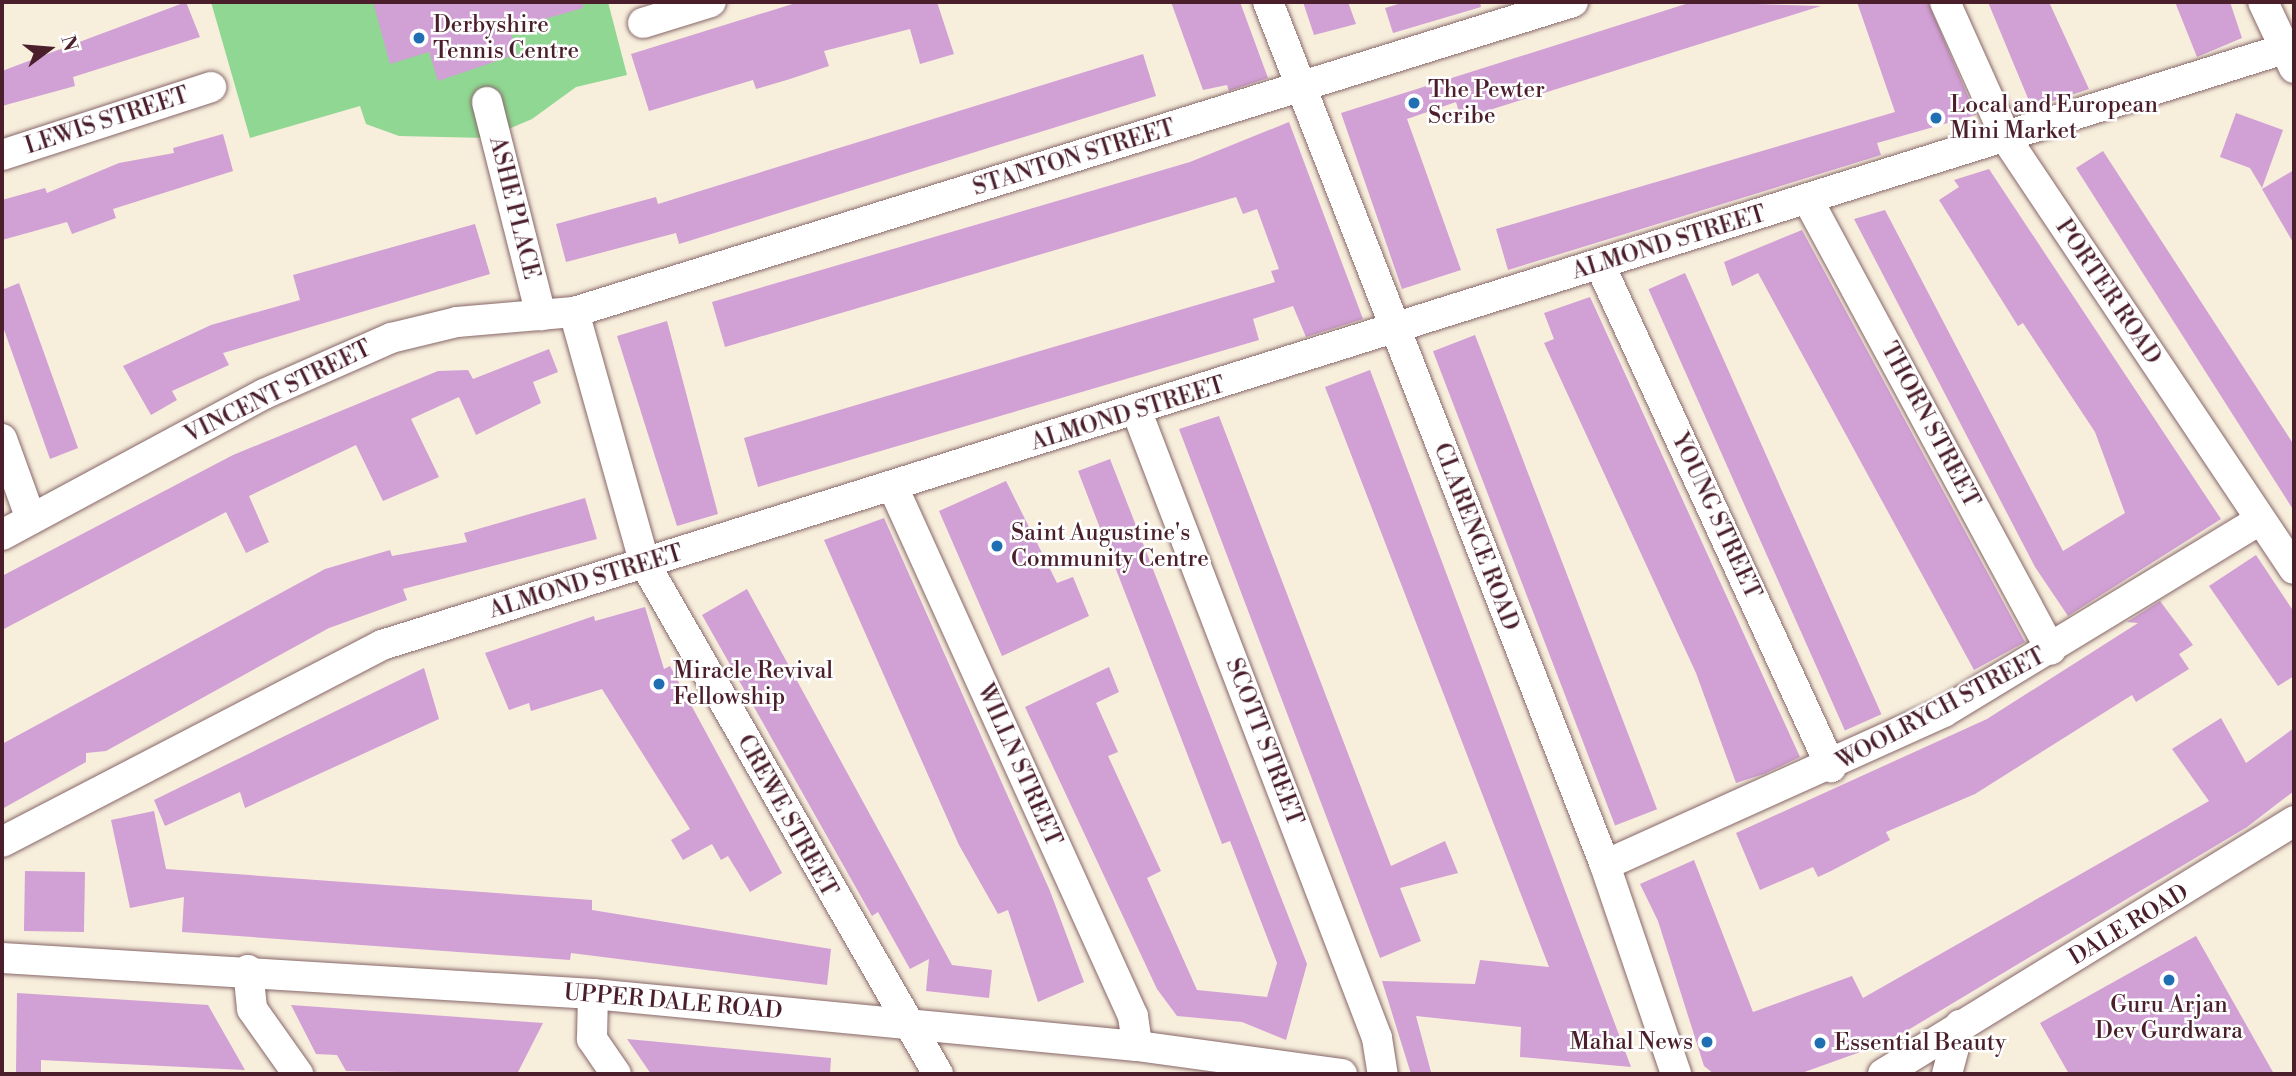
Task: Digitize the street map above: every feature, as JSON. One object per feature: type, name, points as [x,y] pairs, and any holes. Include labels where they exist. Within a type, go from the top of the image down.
[{"type":"street","points":[[643,23],[711,2]]},
{"type":"street","name":"CLARENCE ROAD","points":[[1268,2],[1605,865],[1676,1074]]},
{"type":"street","name":"STANTON STREET","points":[[574,312],[1301,89],[1573,2]]},
{"type":"street","name":"PORTER ROAD","points":[[1945,2],[2007,140],[2294,569]]},
{"type":"street","points":[[2263,2],[2288,59]]},
{"type":"street","name":"ALMOND STREET","points":[[2,842],[382,645],[1137,412],[1395,328],[1808,200],[2288,59]]},
{"type":"street","name":"LEWIS STREET","points":[[2,155],[211,87]]},
{"type":"street","name":"ASHE PLACE","points":[[487,102],[541,315]]},
{"type":"street","name":"THORN STREET","points":[[1808,200],[2051,650]]},
{"type":"street","name":"YOUNG STREET","points":[[1600,265],[1831,767]]},
{"type":"street","name":"VINCENT STREET","points":[[2,535],[353,352],[439,325],[574,312]]},
{"type":"street","name":"CREWE STREET","points":[[574,312],[645,564],[903,1023],[938,1074]]},
{"type":"street","name":"SCOTT STREET","points":[[1137,412],[1377,1038],[1383,1074]]},
{"type":"street","points":[[2,439],[31,519]]},
{"type":"street","name":"WILLN STREET","points":[[893,487],[1133,1016],[1137,1046]]},
{"type":"street","name":"WOOLRYCH STREET","points":[[1605,865],[1831,767],[2051,650],[2260,520]]},
{"type":"street","name":"DALE ROAD","points":[[1883,1074],[2294,821]]},
{"type":"street","name":"UPPER DALE ROAD","points":[[2,958],[248,970],[593,994],[1137,1046],[1292,1071],[1342,1074]]},
{"type":"street","points":[[248,970],[252,1009],[298,1074]]},
{"type":"street","points":[[593,994],[592,1039],[616,1074]]},
{"type":"street","points":[[1947,1074],[1960,1025]]},
{"type":"green space","name":"Derbyshire Tennis Centre","points":[[211,2],[608,2],[627,75],[576,87],[532,119],[487,138],[399,136],[366,124],[360,106],[250,138]]},
{"type":"building","points":[[186,2],[200,37],[73,77],[75,86],[2,106],[2,71]]},
{"type":"building","points":[[373,2],[582,2],[583,8],[510,29],[517,54],[438,81],[429,52],[390,64]]},
{"type":"building","points":[[799,2],[937,2],[954,54],[920,64],[910,29],[824,51],[829,66],[790,79],[756,89],[753,80],[649,111],[631,54]]},
{"type":"building","points":[[1171,2],[1240,2],[1268,78],[1229,91],[1227,85],[1203,90]]},
{"type":"building","points":[[1303,2],[1348,2],[1356,24],[1314,35]]},
{"type":"building","points":[[1405,2],[1480,2],[1481,7],[1393,33],[1385,8]]},
{"type":"building","points":[[1692,2],[1821,6],[1461,119],[1456,102],[1407,119],[1461,270],[1402,289],[1341,113]]},
{"type":"building","points":[[1857,2],[1928,2],[1976,115],[1877,143],[1881,155],[1508,270],[1496,229],[1895,112]]},
{"type":"building","points":[[1988,2],[2049,2],[2089,89],[2032,108]]},
{"type":"building","points":[[2175,2],[2230,2],[2242,38],[2197,57]]},
{"type":"building","points":[[1143,54],[1156,96],[679,244],[676,233],[566,262],[556,224],[656,197],[658,204]]},
{"type":"building","points":[[2236,113],[2283,130],[2262,188],[2250,168],[2220,157]]},
{"type":"building","points":[[1289,122],[1363,319],[1306,337],[1293,306],[1253,319],[1259,340],[758,487],[744,438],[1275,282],[1271,271],[1279,269],[1257,209],[1243,214],[1236,197],[725,347],[712,302],[1190,162]]},
{"type":"building","points":[[223,134],[233,171],[113,209],[116,218],[72,234],[67,222],[2,240],[2,200],[45,188],[47,193],[119,163],[174,153],[173,148]]},
{"type":"building","points":[[2103,151],[2294,445],[2294,511],[2076,168]]},
{"type":"building","points":[[1989,169],[2221,519],[2068,616],[2035,567],[1854,219],[1885,210],[2063,551],[2125,513],[2095,432],[2023,323],[2018,326],[1939,200],[1959,187],[1954,180]]},
{"type":"building","points":[[2294,170],[2294,244],[2262,189]]},
{"type":"building","points":[[475,224],[490,274],[223,353],[229,365],[172,391],[177,400],[151,415],[123,366],[211,325],[300,300],[293,275]]},
{"type":"building","points":[[1802,230],[2025,642],[1974,670],[1758,273],[1732,286],[1724,262]]},
{"type":"building","points":[[1685,273],[1881,714],[1845,731],[1648,289]]},
{"type":"building","points":[[19,283],[78,448],[50,459],[2,324],[2,290]]},
{"type":"building","points":[[1590,297],[1800,757],[1764,774],[1736,783],[1696,673],[1544,343],[1554,339],[1544,313]]},
{"type":"building","points":[[667,321],[718,514],[677,526],[617,336]]},
{"type":"building","points":[[1475,335],[1657,809],[1615,825],[1433,351]]},
{"type":"building","points":[[549,349],[558,372],[533,382],[541,403],[476,435],[459,397],[411,419],[439,477],[383,501],[356,445],[249,496],[269,542],[246,553],[226,512],[2,630],[2,576],[233,455],[438,371],[468,370],[473,379]]},
{"type":"building","points":[[1370,370],[1631,1067],[1520,1057],[1521,1027],[1416,1016],[1431,1072],[1411,1074],[1382,981],[1475,984],[1480,960],[1549,967],[1325,387]]},
{"type":"building","points":[[1219,416],[1391,866],[1445,841],[1458,873],[1400,888],[1421,941],[1380,958],[1179,429]]},
{"type":"building","points":[[1110,459],[1307,964],[1286,1040],[1242,1022],[1177,1016],[1157,989],[1025,707],[1109,667],[1119,692],[1096,703],[1118,752],[1108,756],[1161,871],[1147,878],[1197,990],[1267,997],[1277,963],[1230,841],[1222,844],[1078,471]]},
{"type":"building","name":"Saint Augustine's Community Centre","points":[[1006,481],[1057,583],[1073,577],[1089,616],[1002,656],[939,511]]},
{"type":"building","points":[[585,498],[597,539],[403,589],[407,600],[329,628],[106,751],[86,753],[86,762],[2,809],[2,744],[325,569],[390,550],[392,556],[467,542],[464,533]]},
{"type":"building","points":[[884,518],[1050,891],[1084,982],[1038,1002],[1008,910],[998,914],[959,845],[824,540]]},
{"type":"building","points":[[2256,555],[2294,612],[2294,676],[2278,686],[2209,586]]},
{"type":"building","points":[[747,589],[952,965],[992,970],[989,998],[926,991],[929,959],[910,969],[878,912],[872,916],[702,615]]},
{"type":"building","points":[[2160,601],[2193,645],[2179,654],[2189,669],[2136,702],[2132,695],[1975,794],[1886,832],[1890,840],[1831,871],[1818,877],[1813,867],[1760,890],[1736,833],[1987,719],[2138,623],[2127,622]]},
{"type":"building","points":[[645,607],[664,669],[670,666],[782,873],[750,892],[728,856],[721,860],[712,844],[683,860],[671,840],[690,829],[602,689],[531,711],[529,703],[509,710],[485,653],[594,616],[595,621]]},
{"type":"building","points":[[424,668],[439,719],[245,808],[240,792],[165,826],[154,800]]},
{"type":"building","points":[[2221,718],[2246,763],[2294,728],[2294,791],[2247,827],[1888,1042],[1799,1074],[1714,1074],[1704,1066],[1658,921],[1640,884],[1694,860],[1753,1012],[1852,976],[1863,998],[2209,801],[2172,749]]},
{"type":"building","points":[[154,811],[166,869],[592,900],[592,910],[831,949],[827,985],[571,953],[570,960],[182,932],[184,897],[130,908],[111,820]]},
{"type":"building","points":[[25,871],[85,872],[84,932],[24,931]]},
{"type":"building","name":"Guru Arjan Dev Gurdwara","points":[[2196,936],[2274,1074],[2069,1074],[2040,1023]]},
{"type":"building","points":[[17,993],[208,1005],[245,1070],[41,1060],[41,1074],[16,1074]]},
{"type":"building","points":[[291,1005],[543,1023],[517,1074],[346,1071],[337,1055],[316,1054]]},
{"type":"building","points":[[627,1039],[831,1058],[830,1074],[651,1074]]},
{"type":"place","name":"Derbyshire Tennis Centre","points":[[419,38]]},
{"type":"place","name":"The Pewter Scribe","points":[[1414,103]]},
{"type":"place","name":"Local and European Mini Market","points":[[1936,118]]},
{"type":"place","name":"Saint Augustine's Community Centre","points":[[997,546]]},
{"type":"place","name":"Miracle Revival Fellowship","points":[[659,684]]},
{"type":"place","name":"Guru Arjan Dev Gurdwara","points":[[2169,980]]},
{"type":"place","name":"Mahal News","points":[[1707,1042]]},
{"type":"place","name":"Essential Beauty","points":[[1820,1043]]}]
